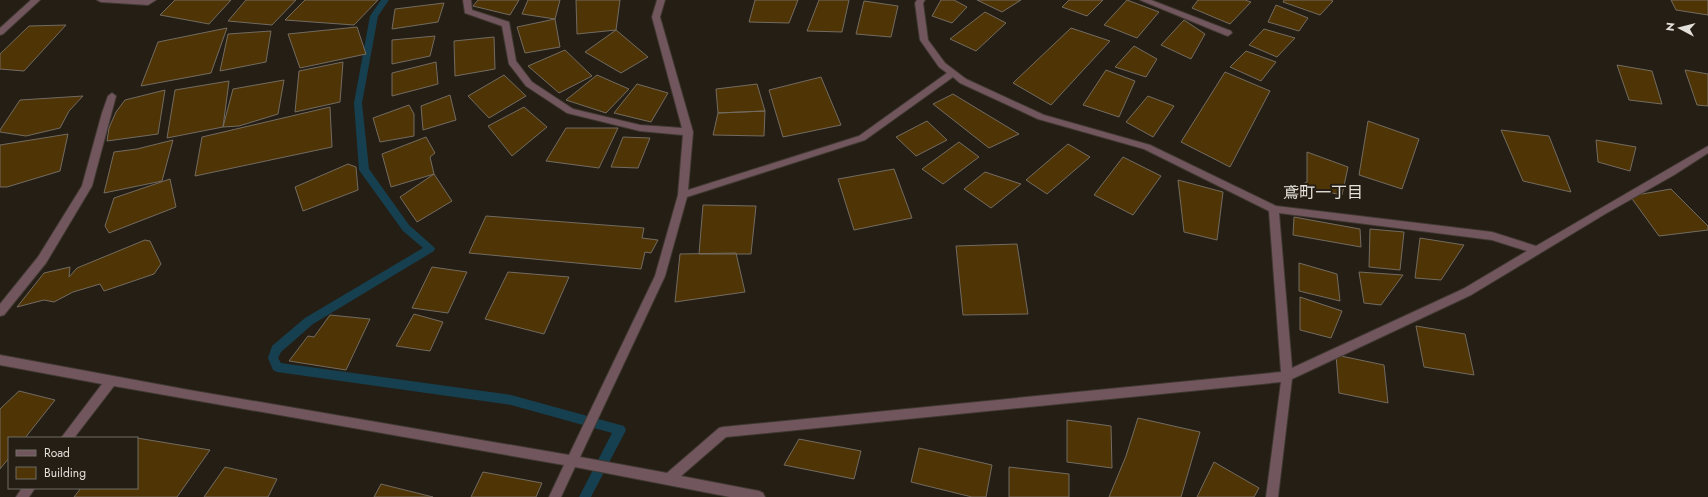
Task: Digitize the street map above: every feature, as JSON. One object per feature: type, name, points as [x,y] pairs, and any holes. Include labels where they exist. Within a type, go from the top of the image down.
[{"type":"street","points":[[0,32],[36,0]]},
{"type":"street","points":[[101,0],[148,3],[152,0]]},
{"type":"street","points":[[467,0],[468,11],[506,24],[512,62],[529,84],[570,111],[640,128],[688,132]]},
{"type":"street","points":[[555,497],[660,276],[684,195],[688,132],[656,17],[661,0]]},
{"type":"street","points":[[921,0],[919,3],[924,40],[942,65],[963,82],[1041,117],[1147,147],[1274,209],[1492,236],[1537,250]]},
{"type":"street","points":[[1144,0],[1228,33]]},
{"type":"street","points":[[684,195],[862,138],[953,73]]},
{"type":"street","points":[[0,312],[42,260],[87,186],[106,113],[112,96]]},
{"type":"street","points":[[670,478],[723,432],[1287,376],[1467,292],[1602,211],[1671,173],[1708,149]]},
{"type":"street","points":[[1272,497],[1287,376],[1274,209]]},
{"type":"street","points":[[0,360],[111,381],[573,460],[670,478],[759,497]]},
{"type":"street","points":[[68,437],[111,381]]},
{"type":"street","points":[[22,497],[28,489]]},
{"type":"building","points":[[175,0],[231,0],[209,24],[160,15]]},
{"type":"building","points":[[246,0],[296,0],[272,25],[228,21]]},
{"type":"building","points":[[305,0],[378,0],[354,25],[285,20]]},
{"type":"building","points":[[478,0],[519,0],[510,15],[473,6]]},
{"type":"building","points":[[528,0],[560,0],[555,19],[522,14]]},
{"type":"building","points":[[576,0],[620,0],[616,30],[577,34]]},
{"type":"building","points":[[755,0],[798,0],[789,23],[749,22]]},
{"type":"building","points":[[819,0],[849,0],[842,32],[807,31]]},
{"type":"building","points":[[941,0],[954,0],[967,7],[952,23],[932,16]]},
{"type":"building","points":[[977,0],[1021,0],[1002,12]]},
{"type":"building","points":[[1069,0],[1103,0],[1087,16],[1062,7]]},
{"type":"building","points":[[1127,0],[1159,12],[1137,38],[1104,25]]},
{"type":"building","points":[[1198,0],[1245,0],[1251,2],[1230,24],[1192,8]]},
{"type":"building","points":[[1284,0],[1333,1],[1320,15],[1283,2]]},
{"type":"building","points":[[1671,0],[1708,0],[1708,15],[1676,10]]},
{"type":"building","points":[[864,1],[898,6],[891,37],[856,34]]},
{"type":"building","points":[[444,3],[438,22],[392,29],[395,9]]},
{"type":"building","points":[[1276,5],[1308,18],[1299,31],[1268,22]]},
{"type":"building","points":[[985,12],[1006,23],[976,51],[950,39]]},
{"type":"building","points":[[555,19],[560,47],[525,53],[517,27]]},
{"type":"building","points":[[1184,20],[1205,34],[1191,59],[1161,45]]},
{"type":"building","points":[[66,25],[24,71],[0,69],[0,54],[29,26]]},
{"type":"building","points":[[357,27],[366,54],[300,68],[288,34]]},
{"type":"building","points":[[227,28],[211,73],[141,86],[158,42]]},
{"type":"building","points":[[1071,28],[1110,41],[1051,105],[1013,83]]},
{"type":"building","points":[[1264,29],[1295,38],[1277,57],[1249,45]]},
{"type":"building","points":[[616,30],[648,57],[621,73],[585,52]]},
{"type":"building","points":[[271,31],[266,62],[220,71],[228,34]]},
{"type":"building","points":[[435,36],[430,56],[392,64],[392,40]]},
{"type":"building","points":[[494,37],[495,69],[455,76],[454,41]]},
{"type":"building","points":[[1134,46],[1157,59],[1146,77],[1115,67]]},
{"type":"building","points":[[565,50],[592,76],[559,93],[528,66]]},
{"type":"building","points":[[1246,51],[1276,62],[1261,81],[1230,67]]},
{"type":"building","points":[[343,62],[340,102],[295,112],[299,71]]},
{"type":"building","points":[[436,62],[438,84],[392,96],[392,73]]},
{"type":"building","points":[[1617,65],[1652,71],[1662,104],[1629,100]]},
{"type":"building","points":[[1106,70],[1135,81],[1119,117],[1083,105]]},
{"type":"building","points":[[1685,70],[1708,74],[1708,106],[1697,105]]},
{"type":"building","points":[[1225,72],[1270,91],[1230,167],[1181,142]]},
{"type":"building","points":[[504,75],[526,96],[489,118],[468,96]]},
{"type":"building","points":[[597,75],[629,89],[606,113],[566,100]]},
{"type":"building","points":[[821,77],[841,125],[783,137],[769,90]]},
{"type":"building","points":[[284,80],[278,114],[239,126],[223,127],[233,89]]},
{"type":"building","points":[[229,81],[223,127],[167,138],[175,90]]},
{"type":"building","points":[[637,84],[668,93],[651,122],[614,113]]},
{"type":"building","points":[[757,84],[765,111],[718,113],[716,89]]},
{"type":"building","points":[[165,90],[158,134],[107,141],[109,128],[116,112],[125,100]]},
{"type":"building","points":[[953,94],[1019,134],[989,148],[933,104]]},
{"type":"building","points":[[450,95],[456,120],[423,130],[421,106]]},
{"type":"building","points":[[83,96],[69,111],[60,128],[26,136],[0,132],[20,100]]},
{"type":"building","points":[[1148,96],[1174,106],[1153,137],[1126,122]]},
{"type":"building","points":[[409,105],[414,114],[414,136],[380,142],[373,118]]},
{"type":"building","points":[[330,107],[332,147],[195,176],[202,137]]},
{"type":"building","points":[[524,107],[547,127],[512,156],[488,126]]},
{"type":"building","points":[[765,111],[764,136],[713,135],[718,113]]},
{"type":"building","points":[[927,121],[947,140],[916,156],[896,137]]},
{"type":"building","points":[[1368,121],[1419,139],[1402,189],[1359,175]]},
{"type":"building","points":[[566,128],[618,128],[599,168],[546,161]]},
{"type":"building","points":[[1501,130],[1549,136],[1571,192],[1523,181]]},
{"type":"building","points":[[68,134],[60,171],[7,187],[0,187],[0,145]]},
{"type":"building","points":[[426,137],[435,153],[430,157],[434,174],[391,187],[382,154]]},
{"type":"building","points":[[623,137],[650,138],[638,168],[611,167]]},
{"type":"building","points":[[173,140],[162,181],[104,193],[114,152],[137,149]]},
{"type":"building","points":[[1596,140],[1636,147],[1630,171],[1598,162]]},
{"type":"building","points":[[959,142],[979,157],[943,184],[922,169]]},
{"type":"building","points":[[1068,144],[1090,157],[1047,194],[1026,180]]},
{"type":"building","points":[[1307,152],[1348,167],[1342,195],[1299,186],[1307,182]]},
{"type":"building","points":[[1123,157],[1161,176],[1133,215],[1094,195]]},
{"type":"building","points":[[348,164],[356,167],[358,190],[303,211],[295,187]]},
{"type":"building","points":[[894,169],[912,218],[854,230],[838,179]]},
{"type":"building","points":[[985,172],[1021,184],[991,208],[964,189]]},
{"type":"building","points":[[434,174],[452,201],[417,222],[400,197]]},
{"type":"building","points":[[170,179],[176,207],[109,233],[105,226],[114,198]]},
{"type":"building","points":[[1178,180],[1223,192],[1217,240],[1184,232]]},
{"type":"building","points":[[1671,189],[1708,226],[1708,230],[1659,236],[1630,196]]},
{"type":"building","points":[[703,205],[756,206],[751,254],[699,254]]},
{"type":"building","points":[[486,216],[644,228],[642,238],[658,240],[651,253],[645,252],[641,269],[469,253]]},
{"type":"building","points":[[1294,217],[1360,229],[1361,247],[1293,235]]},
{"type":"building","points":[[1370,229],[1404,232],[1400,270],[1369,267]]},
{"type":"building","points":[[1420,238],[1464,245],[1441,280],[1415,278]]},
{"type":"building","points":[[145,240],[150,241],[161,264],[154,274],[104,291],[100,284],[73,292],[54,302],[44,300],[17,307],[44,273],[70,267],[69,277],[77,268]]},
{"type":"building","points":[[1017,244],[1028,314],[963,315],[956,246]]},
{"type":"building","points":[[736,253],[745,292],[675,302],[680,254]]},
{"type":"building","points":[[1299,263],[1337,274],[1340,301],[1299,291]]},
{"type":"building","points":[[432,267],[467,272],[448,313],[412,308]]},
{"type":"building","points":[[508,272],[569,277],[544,334],[485,319]]},
{"type":"building","points":[[1359,272],[1403,275],[1381,305],[1364,303]]},
{"type":"building","points":[[1300,297],[1342,311],[1331,338],[1300,330]]},
{"type":"building","points":[[414,314],[443,322],[430,351],[396,346]]},
{"type":"building","points":[[330,315],[370,319],[346,370],[289,361],[308,336],[314,337]]},
{"type":"building","points":[[1416,326],[1465,334],[1474,375],[1424,367]]},
{"type":"building","points":[[1336,355],[1384,365],[1388,403],[1339,393]]},
{"type":"building","points":[[19,391],[55,400],[26,437],[8,437],[8,459],[0,469],[0,409]]},
{"type":"building","points":[[1138,418],[1200,432],[1181,497],[1109,497],[1126,456]]},
{"type":"building","points":[[1067,420],[1111,426],[1112,468],[1067,462]]},
{"type":"building","points":[[138,438],[210,450],[177,497],[74,497],[80,489],[138,489]]},
{"type":"building","points":[[799,439],[861,451],[854,479],[784,465]]},
{"type":"building","points":[[919,448],[992,465],[986,497],[972,497],[911,482]]},
{"type":"building","points":[[1214,462],[1259,488],[1254,497],[1197,497]]},
{"type":"building","points":[[225,467],[277,479],[268,497],[204,497]]},
{"type":"building","points":[[1009,467],[1069,474],[1069,497],[1009,497]]},
{"type":"building","points":[[483,472],[542,483],[536,497],[471,497]]},
{"type":"building","points":[[381,484],[433,497],[374,497]]},
{"type":"waterway","points":[[385,0],[374,16],[358,103],[364,170],[406,228],[430,248],[309,321],[276,349],[273,358],[277,367],[511,400],[620,430],[585,497]]},
{"type":"district","name":"鳶町一丁目","points":[[1323,192]]}]
